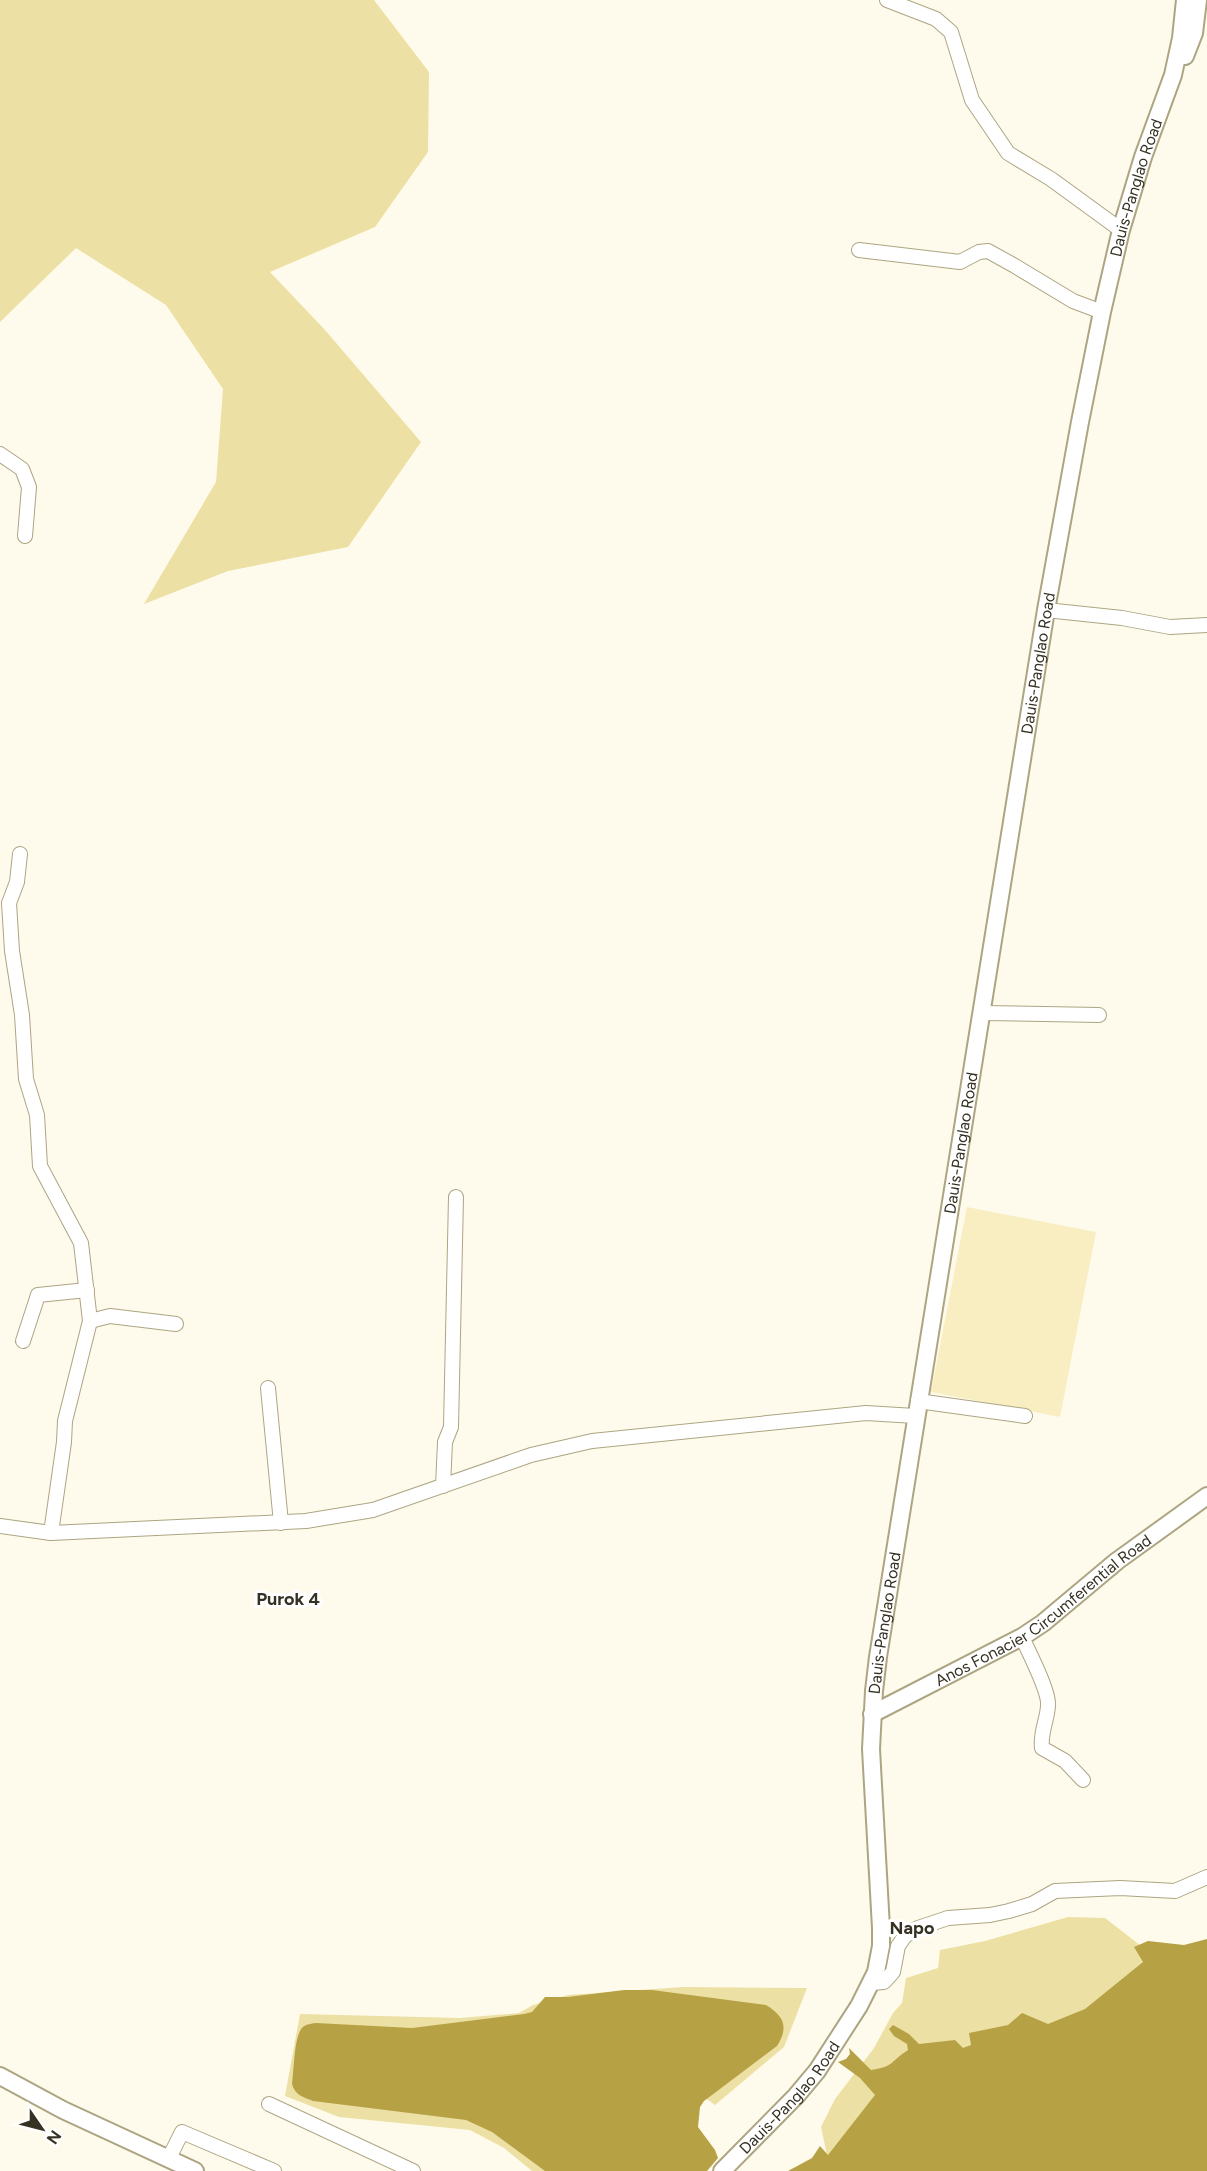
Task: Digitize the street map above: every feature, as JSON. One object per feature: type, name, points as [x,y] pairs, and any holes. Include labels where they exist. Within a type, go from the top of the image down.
[{"type":"main road","name":"Dauis-Panglao Road","points":[[722,2171],[796,2096],[817,2071],[842,2035],[876,1972],[881,1946],[871,1749],[872,1714],[878,1657],[916,1408],[1046,610],[1102,312],[1121,230],[1143,158],[1173,75],[1190,45],[1191,0]]},
{"type":"main road","name":"Anos Fonacier Circumferential Road","points":[[872,1714],[1022,1637],[1043,1623],[1117,1561],[1207,1496]]},
{"type":"main road","points":[[0,2076],[165,2164],[195,2171]]},
{"type":"street","points":[[886,0],[936,19],[951,32],[972,100],[1008,153],[1051,179],[1121,230]]},
{"type":"street","points":[[859,250],[960,262],[979,252],[988,252],[1072,301],[1102,312]]},
{"type":"street","points":[[0,454],[22,469],[29,487],[25,536]]},
{"type":"street","points":[[1046,610],[1122,618],[1170,627],[1207,625]]},
{"type":"street","points":[[20,854],[17,882],[9,903],[12,951],[22,1015],[26,1079],[37,1115],[39,1166],[81,1243],[90,1321],[65,1422],[51,1533]]},
{"type":"street","points":[[982,1012],[1099,1016]]},
{"type":"street","points":[[443,1486],[445,1442],[451,1427],[456,1197]]},
{"type":"street","points":[[23,1341],[38,1295],[87,1290]]},
{"type":"street","points":[[90,1321],[110,1316],[176,1324]]},
{"type":"street","points":[[268,1388],[281,1522]]},
{"type":"street","points":[[0,1526],[51,1533],[306,1521],[374,1510],[531,1455],[592,1441],[916,1408],[1024,1416]]},
{"type":"street","points":[[1022,1637],[1049,1704],[1042,1731],[1042,1748],[1065,1761],[1083,1780]]},
{"type":"street","points":[[872,1983],[884,1982],[891,1976],[898,1946],[905,1936],[918,1928],[948,1918],[990,1915],[1009,1911],[1032,1904],[1055,1891],[1120,1888],[1175,1891],[1207,1877]]},
{"type":"street","points":[[269,2104],[413,2171]]},
{"type":"street","points":[[165,2164],[182,2132],[274,2171]]},
{"type":"shaded area","points":[[0,0],[374,0],[429,72],[428,152],[375,227],[270,272],[325,330],[421,442],[348,547],[228,571],[144,604],[216,482],[223,389],[166,305],[76,248],[0,322]]},
{"type":"shaded area","points":[[967,1207],[1096,1232],[1060,1417],[931,1392]]},
{"type":"shaded area","points":[[1068,1917],[1105,1918],[1145,1949],[1146,1971],[1134,1986],[827,2155],[821,2127],[835,2099],[874,2048],[893,2013],[902,2003],[906,1978],[938,1968],[940,1950],[985,1941]]},
{"type":"shaded area","points":[[1207,1939],[1207,2171],[788,2171],[812,2158],[820,2146],[828,2155],[875,2095],[860,2078],[838,2062],[846,2059],[850,2054],[849,2048],[871,2070],[889,2065],[908,2050],[907,2044],[894,2036],[889,2029],[893,2025],[909,2034],[919,2044],[955,2040],[963,2048],[971,2045],[969,2033],[1008,2025],[1022,2013],[1048,2024],[1085,2009],[1143,1962],[1134,1947],[1148,1941],[1184,1945]]},
{"type":"shaded area","points":[[683,1987],[807,1988],[784,2047],[715,2105],[655,2061],[676,2171],[532,2171],[504,2148],[470,2130],[339,2117],[285,2096],[300,2014],[460,2018],[519,2013],[533,2005],[568,1995]]},
{"type":"shaded area","points":[[624,1990],[652,1990],[766,2005],[781,2018],[784,2028],[777,2046],[704,2101],[700,2107],[698,2127],[715,2150],[718,2158],[707,2171],[545,2171],[492,2132],[466,2120],[313,2101],[303,2097],[293,2088],[295,2049],[301,2029],[307,2025],[316,2023],[412,2028],[524,2014],[532,2012],[545,1997],[568,1997]]},
{"type":"district","name":"Purok 4","points":[[288,1599]]},
{"type":"district","name":"Napo","points":[[912,1928]]}]
